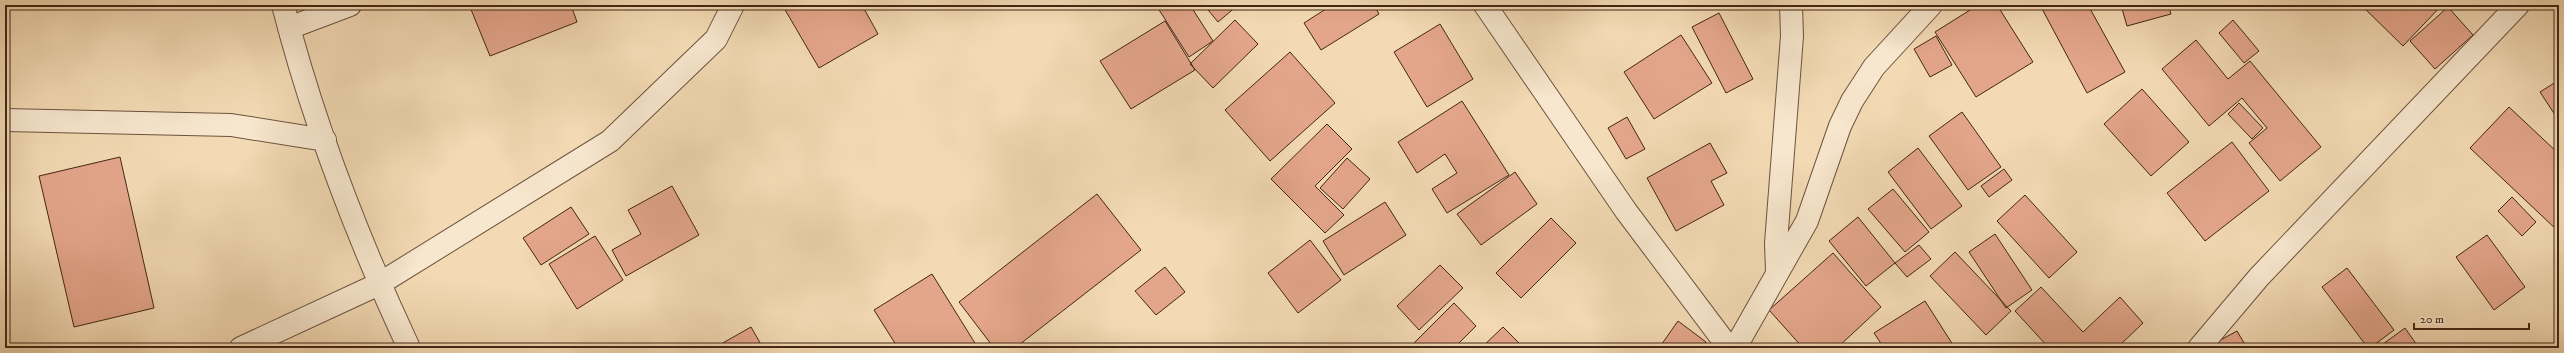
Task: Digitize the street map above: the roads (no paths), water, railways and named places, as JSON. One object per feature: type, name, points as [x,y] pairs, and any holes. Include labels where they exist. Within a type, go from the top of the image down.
[{"type":"street","points":[[283,5],[325,140],[379,284],[409,348]]},
{"type":"street","points":[[289,28],[350,5]]},
{"type":"street","points":[[242,348],[379,284],[610,141],[716,39],[733,5]]},
{"type":"street","points":[[1485,5],[1626,211],[1729,348]]},
{"type":"street","points":[[1777,271],[1776,243],[1792,36],[1791,5]]},
{"type":"street","points":[[1735,348],[1777,271],[1807,221],[1840,126],[1852,101],[1874,67],[1931,5]]},
{"type":"street","points":[[2200,348],[2264,271],[2518,5]]},
{"type":"street","points":[[5,120],[231,125],[325,140]]}]
